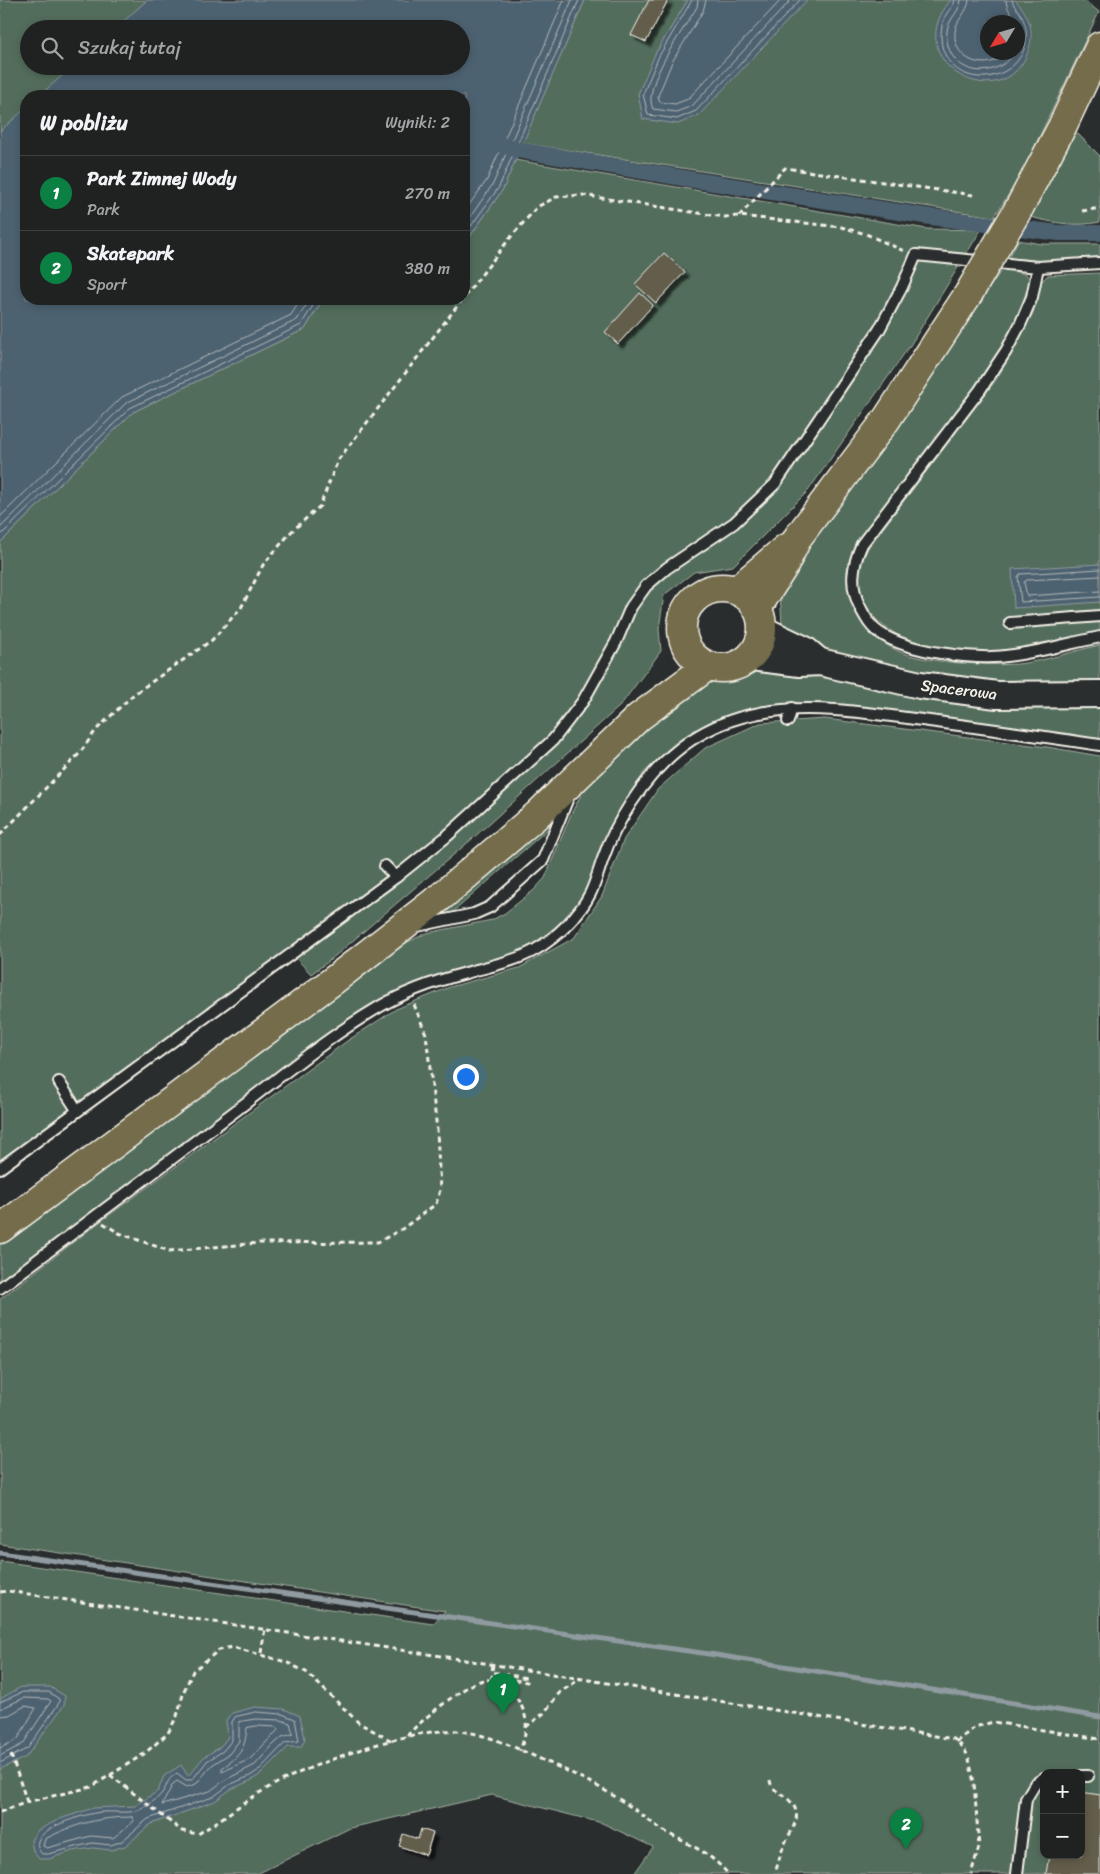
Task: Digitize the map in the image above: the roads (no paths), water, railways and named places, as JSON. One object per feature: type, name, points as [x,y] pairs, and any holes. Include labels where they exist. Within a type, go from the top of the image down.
[{"type":"main road","points":[[752,609],[784,566],[798,537],[886,420],[969,293],[1019,208],[1062,127],[1098,51]]},
{"type":"main road","points":[[725,588],[752,609],[758,647],[751,656],[731,668],[708,666],[698,660],[686,647],[682,635],[685,611],[692,601],[702,593],[713,589],[725,588]]},
{"type":"main road","points":[[639,717],[686,647]]},
{"type":"main road","points":[[0,1229],[378,946],[493,853],[594,761],[639,717],[708,666]]},
{"type":"street","name":"Spacerowa","points":[[752,609],[820,662]]},
{"type":"street","name":"Spacerowa","points":[[751,656],[800,663],[820,662],[920,685],[997,695],[1100,694]]},
{"type":"lane","points":[[0,1168],[396,877],[446,838],[553,740],[583,701],[616,642],[631,607],[646,586],[667,568],[734,523],[775,484],[879,330],[902,287],[916,255],[1038,268],[1100,263]]},
{"type":"lane","points":[[1038,268],[1032,297],[1006,351],[980,390],[862,544],[854,562],[852,582],[858,604],[866,619],[878,632],[897,643],[960,656],[1012,656],[1100,637]]},
{"type":"lane","points":[[1010,623],[1100,616]]},
{"type":"lane","points":[[788,721],[792,708]]},
{"type":"lane","points":[[0,1288],[324,1044],[382,1005],[409,992],[510,961],[533,951],[555,937],[576,915],[591,892],[605,852],[621,818],[655,772],[685,745],[710,730],[742,716],[769,710],[832,708],[1100,745]]},
{"type":"lane","points":[[378,946],[408,929],[483,911],[518,883],[543,860],[568,797],[594,761]]},
{"type":"lane","points":[[385,866],[396,877]]},
{"type":"lane","points":[[59,1082],[77,1110]]},
{"type":"lane","points":[[1017,1874],[1026,1799],[1034,1784],[1040,1780]]},
{"type":"water","points":[[147,0],[585,0],[503,189],[470,236],[470,90],[46,90],[63,75],[470,75],[470,20],[125,20]]},
{"type":"water","points":[[688,0],[807,0],[699,115],[678,124],[643,119],[638,94],[655,54]]},
{"type":"water","points":[[951,0],[1015,0],[1024,10],[1031,29],[1031,42],[1025,56],[1025,15],[980,15],[980,60],[1023,60],[1017,70],[999,81],[979,82],[960,75],[945,62],[937,44],[938,23]]},
{"type":"water","points":[[20,113],[20,305],[319,305],[305,329],[133,412],[0,543],[0,131]]},
{"type":"water","points":[[1100,564],[1100,602],[1014,608],[1012,569]]},
{"type":"water","points":[[21,1687],[50,1687],[65,1696],[64,1705],[26,1757],[0,1769],[0,1699]]},
{"type":"water","points":[[255,1707],[284,1709],[300,1716],[305,1739],[301,1747],[288,1747],[262,1773],[252,1780],[231,1789],[215,1801],[151,1824],[125,1846],[111,1850],[93,1848],[72,1851],[49,1859],[39,1859],[33,1851],[31,1840],[38,1830],[60,1819],[93,1808],[135,1806],[158,1791],[164,1776],[181,1765],[188,1776],[204,1757],[220,1747],[228,1737],[226,1720],[232,1713]]},
{"type":"waterway","points":[[470,135],[518,150],[931,217],[1059,233],[1100,233]]},
{"type":"waterway","points":[[0,1553],[716,1655],[1100,1717]]},
{"type":"place","name":"Park Zimnej Wody","points":[[503,1714]]},
{"type":"place","name":"Skatepark","points":[[906,1849]]}]
